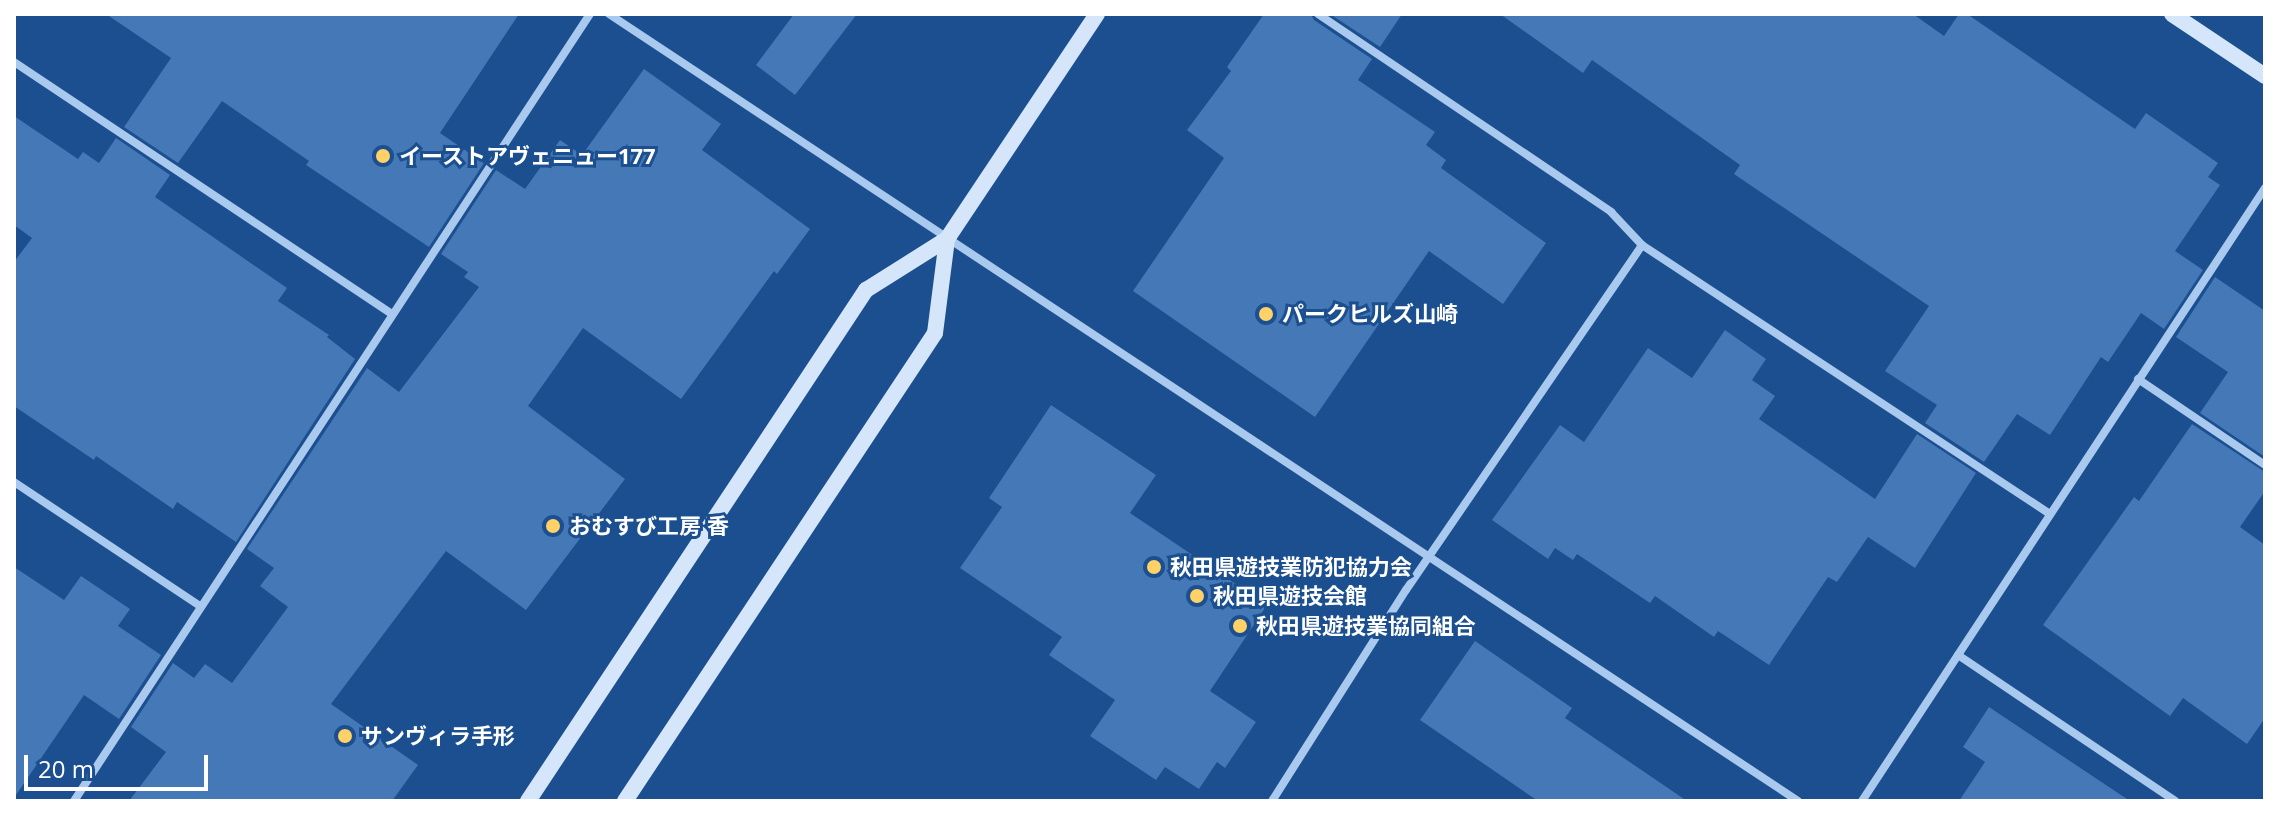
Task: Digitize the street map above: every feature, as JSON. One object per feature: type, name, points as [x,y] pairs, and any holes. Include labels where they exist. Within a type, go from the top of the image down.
[{"type":"street","points":[[74,801],[590,14]]},
{"type":"street","points":[[609,14],[1798,801]]},
{"type":"street","points":[[528,801],[866,290],[947,239],[1097,14]]},
{"type":"street","points":[[1318,14],[1611,212],[1642,245],[2049,513]]},
{"type":"street","points":[[2172,14],[2265,76]]},
{"type":"street","points":[[14,62],[392,314]]},
{"type":"street","points":[[1862,801],[2265,188]]},
{"type":"street","points":[[625,801],[935,333],[947,239]]},
{"type":"street","points":[[1272,801],[1429,557],[1642,245]]},
{"type":"street","points":[[2138,379],[2265,465]]},
{"type":"street","points":[[14,482],[200,606]]},
{"type":"street","points":[[1958,655],[2175,801]]},
{"type":"building","points":[[106,14],[519,14],[440,133],[484,163],[429,247],[306,165],[309,161],[222,101],[178,163],[124,127],[171,58]]},
{"type":"building","points":[[794,14],[857,14],[795,95],[756,65]]},
{"type":"building","points":[[1264,14],[1311,14],[1314,20],[1372,59],[1358,80],[1435,132],[1426,145],[1446,160],[1441,168],[1546,243],[1503,304],[1429,251],[1315,417],[1133,291],[1224,158],[1187,130],[1231,71],[1227,67]]},
{"type":"building","points":[[1330,14],[1402,14],[1380,47]]},
{"type":"building","points":[[1500,14],[1913,14],[1944,36],[1959,14],[1967,14],[2135,129],[2146,113],[2218,163],[2208,177],[2220,185],[2175,251],[2203,270],[2164,329],[2141,313],[2108,362],[2101,357],[2050,435],[2017,414],[1984,462],[1925,423],[1937,405],[1885,371],[1929,306],[1734,174],[1740,165],[1592,60],[1583,73]]},
{"type":"building","points":[[644,69],[721,124],[702,150],[810,229],[777,274],[774,271],[681,399],[583,328],[528,406],[625,479],[526,610],[446,551],[331,704],[418,765],[392,801],[129,801],[166,752],[131,727],[173,663],[194,678],[205,664],[232,683],[288,607],[260,586],[274,568],[247,549],[367,368],[399,392],[479,287],[464,277],[468,272],[441,254],[496,170],[525,189],[560,140],[582,155]]},
{"type":"building","points":[[14,116],[78,159],[83,152],[99,163],[116,138],[170,175],[155,197],[287,288],[278,301],[329,335],[327,337],[355,359],[236,542],[177,502],[173,509],[96,456],[94,460],[14,406],[14,262],[32,238],[14,225]]},
{"type":"building","points":[[2215,277],[2265,311],[2265,457],[2200,413],[2228,372],[2176,337]]},
{"type":"building","points":[[1725,330],[1766,359],[1752,380],[1775,396],[1759,419],[1875,499],[1917,434],[1976,473],[1915,568],[1868,537],[1837,582],[1828,577],[1769,665],[1718,631],[1714,637],[1655,596],[1650,603],[1577,554],[1573,560],[1555,548],[1548,559],[1492,520],[1560,425],[1584,442],[1648,348],[1692,378]]},
{"type":"building","points":[[1051,405],[1156,475],[1130,513],[1267,605],[1210,691],[1256,722],[1225,768],[1217,762],[1199,789],[1165,767],[1156,780],[1090,736],[1115,700],[1049,655],[1062,637],[960,568],[1002,507],[989,498]]},
{"type":"building","points":[[2192,424],[2265,472],[2265,491],[2240,527],[2265,545],[2265,718],[2247,744],[2183,698],[2170,716],[2043,625],[2134,497],[2139,501]]},
{"type":"building","points":[[14,567],[64,600],[81,576],[130,609],[118,626],[161,655],[119,719],[84,695],[14,798]]},
{"type":"building","points":[[1475,641],[1572,708],[1565,718],[1687,801],[1538,801],[1420,720]]},
{"type":"building","points":[[1989,707],[2130,801],[1959,801],[1985,762],[1963,747]]},
{"type":"place","name":"イーストアヴェニュー177","points":[[383,156]]},
{"type":"place","name":"パークヒルズ山崎","points":[[1266,314]]},
{"type":"place","name":"おむすび工房 香","points":[[553,526]]},
{"type":"place","name":"秋田県遊技業防犯協力会","points":[[1154,567]]},
{"type":"place","name":"秋田県遊技会館","points":[[1197,596]]},
{"type":"place","name":"秋田県遊技業協同組合","points":[[1240,626]]},
{"type":"place","name":"サンヴィラ手形","points":[[345,736]]}]
